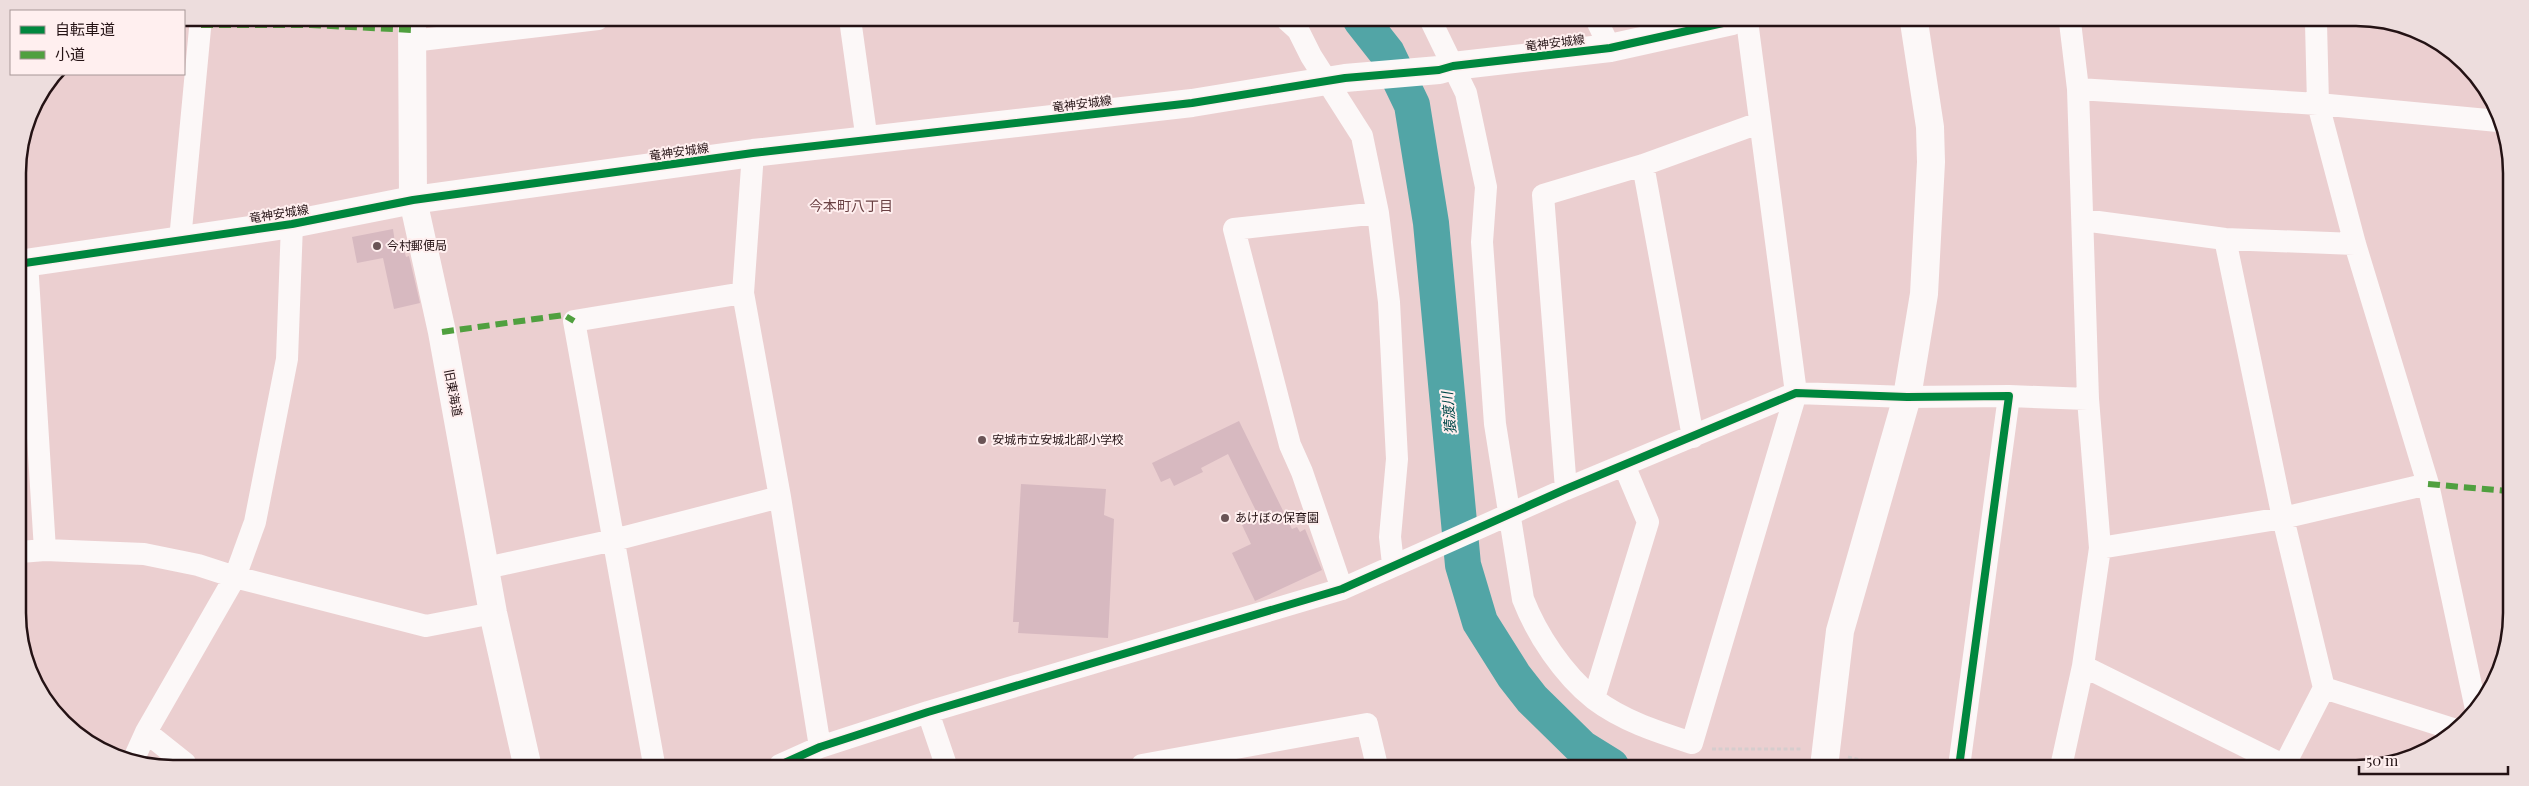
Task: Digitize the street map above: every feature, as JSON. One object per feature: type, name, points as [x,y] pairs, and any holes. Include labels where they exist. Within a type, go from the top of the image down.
[{"type":"street","points":[[1294,26],[1336,79],[1362,136],[1378,213],[1389,302],[1396,459],[1390,537],[1401,561]]},
{"type":"street","points":[[1433,26],[1446,68],[1466,93],[1486,187],[1482,242],[1503,517],[1523,599],[1532,622],[1564,668],[1594,698],[1623,717],[1656,732],[1692,743],[1796,394],[1748,26]]},
{"type":"street","points":[[1600,26],[1610,48]]},
{"type":"street","name":"竜神安城線","points":[[27,262],[292,224],[413,200],[753,154],[1192,103],[1336,79],[1610,48],[1708,26]]},
{"type":"street","points":[[1824,757],[1840,631],[1907,397],[1924,294],[1931,162],[1930,128],[1915,26]]},
{"type":"street","points":[[2063,759],[2083,666],[2100,548],[2088,399],[2078,89],[2070,26]]},
{"type":"street","points":[[2316,26],[2318,104],[2355,244],[2428,484],[2474,700]]},
{"type":"street","points":[[180,240],[184,174],[201,27]]},
{"type":"street","points":[[412,30],[461,27]]},
{"type":"street","points":[[851,27],[867,140]]},
{"type":"street","name":"旧東海道","points":[[412,30],[413,200],[442,332],[493,613],[526,760]]},
{"type":"street","points":[[2078,89],[2318,104],[2493,121]]},
{"type":"street","points":[[1566,490],[1543,195],[1643,165],[1759,123]]},
{"type":"street","points":[[753,154],[742,292],[780,497],[820,747]]},
{"type":"street","points":[[1643,165],[1693,437]]},
{"type":"street","points":[[1342,589],[1302,472],[1290,445],[1234,229],[1378,213]]},
{"type":"street","points":[[2083,220],[2225,239],[2355,244]]},
{"type":"street","points":[[136,755],[146,732],[235,577],[256,522],[287,358],[292,224]]},
{"type":"street","points":[[2225,239],[2283,518],[2324,688],[2291,759]]},
{"type":"street","points":[[653,760],[574,321],[742,292]]},
{"type":"street","points":[[27,311],[45,550]]},
{"type":"street","points":[[792,760],[820,747],[928,712],[1342,589],[1503,517],[1796,394],[1907,397],[2009,396],[2088,399]]},
{"type":"street","points":[[1960,759],[2009,396]]},
{"type":"street","points":[[1594,698],[1648,522],[1624,466]]},
{"type":"street","points":[[2100,548],[2283,518],[2428,484]]},
{"type":"street","points":[[486,568],[614,540],[780,497]]},
{"type":"street","points":[[26,552],[45,550],[144,554],[198,565],[235,577],[426,626],[493,613]]},
{"type":"street","points":[[2083,666],[2271,759]]},
{"type":"street","points":[[2324,688],[2447,727]]},
{"type":"street","points":[[928,712],[944,760]]},
{"type":"street","points":[[1172,760],[1367,724],[1375,759]]},
{"type":"street","points":[[146,732],[180,760]]},
{"type":"path","points":[[1692,743],[1710,749],[1839,759]]},
{"type":"building","points":[[393,229],[395,243],[402,242],[406,257],[409,256],[420,303],[394,309],[383,258],[357,263],[352,237]]},
{"type":"building","name":"あけぼの保育園","points":[[1239,421],[1292,529],[1297,527],[1300,532],[1305,529],[1322,570],[1255,601],[1232,553],[1251,544],[1242,525],[1259,517],[1228,454],[1201,468],[1203,472],[1174,486],[1170,478],[1161,482],[1152,463]]},
{"type":"building","points":[[1021,484],[1106,489],[1104,515],[1114,519],[1108,638],[1018,633],[1019,622],[1013,622]]},
{"type":"waterway","name":"猿渡川","points":[[1366,26],[1387,53],[1412,105],[1431,223],[1463,565],[1480,622],[1514,676],[1532,699],[1582,748],[1600,759]]},
{"type":"marked path","points":[[350,27],[412,30]]},
{"type":"marked path","points":[[442,332],[564,315],[574,321]]},
{"type":"marked path","points":[[2428,484],[2503,491]]},
{"type":"cycle path","points":[[27,263],[292,224],[413,200],[753,153],[1192,103],[1345,78],[1439,70],[1453,66],[1610,48],[1708,26]]},
{"type":"cycle path","points":[[792,760],[820,747],[928,712],[1342,589],[1566,489],[1796,393],[1907,397],[2009,396],[1960,759]]},
{"type":"place","name":"今村郵便局","points":[[377,246]]},
{"type":"place","name":"安城市立安城北部小学校","points":[[982,440]]},
{"type":"place","name":"あけぼの保育園","points":[[1225,518]]},
{"type":"district","name":"今本町八丁目","points":[[851,206]]}]
